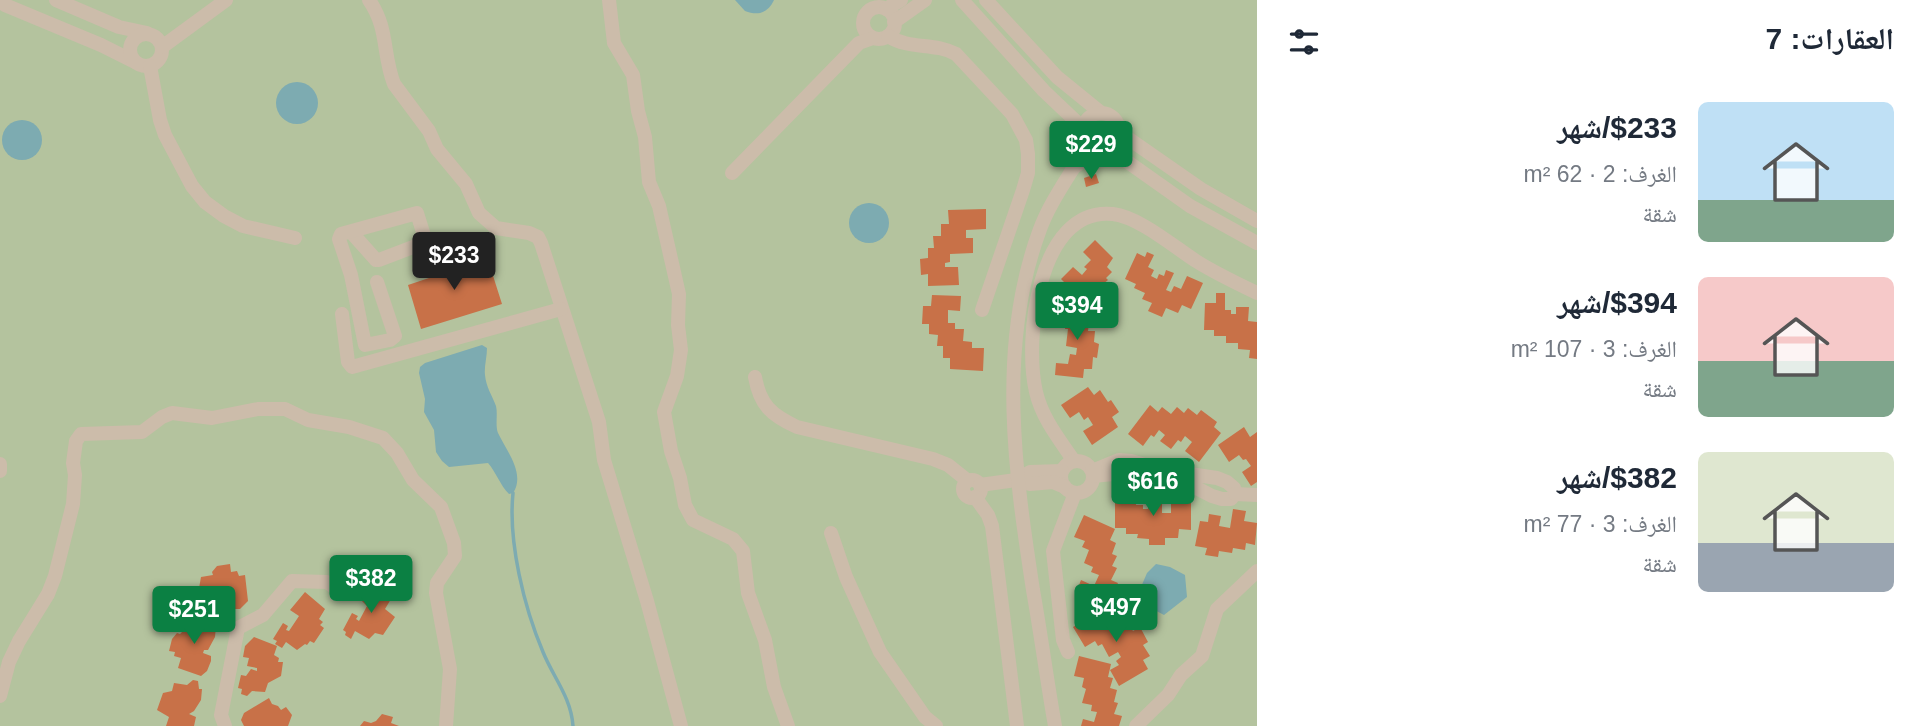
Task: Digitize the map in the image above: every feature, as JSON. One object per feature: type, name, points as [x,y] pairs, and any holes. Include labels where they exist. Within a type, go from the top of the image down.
[{"type":"street","points":[[5,4],[142,64],[159,61],[162,47],[157,38],[119,27],[56,0]]},
{"type":"street","points":[[162,47],[226,0]]},
{"type":"street","points":[[369,0],[383,24],[391,75],[401,95],[429,131],[437,149],[466,184],[479,213],[496,228],[538,237],[599,422],[604,460],[648,601],[681,726]]},
{"type":"street","points":[[609,0],[614,43],[633,75],[645,137],[649,182],[659,206],[679,294],[678,325],[681,350],[677,376],[664,412],[671,451],[685,505],[693,520],[733,539],[743,551],[748,593],[765,640],[780,708],[788,726]]},
{"type":"street","points":[[883,10],[901,0]]},
{"type":"street","points":[[732,173],[865,36],[866,14],[925,0]]},
{"type":"street","points":[[962,0],[1083,132],[1088,144],[1105,148],[1190,206],[1257,243]]},
{"type":"street","points":[[986,0],[1057,77],[1100,112],[1116,120],[1119,132],[1116,142],[1074,167]]},
{"type":"street","points":[[865,36],[881,39],[893,30],[883,10]]},
{"type":"street","points":[[148,34],[138,36],[131,44],[130,54],[142,64],[165,135],[192,186],[205,202],[243,226],[295,239]]},
{"type":"street","points":[[888,36],[910,46],[938,47],[957,54],[1012,114],[1026,139],[1028,173],[982,310]]},
{"type":"street","points":[[1055,726],[1018,480],[1013,402],[1014,364],[1020,307],[1039,231],[1074,167],[1088,117],[1100,112]]},
{"type":"street","points":[[1119,132],[1201,189],[1257,221]]},
{"type":"street","points":[[351,232],[377,260],[426,242],[419,215],[415,213],[341,234],[339,239],[351,275],[365,345],[390,340],[396,334],[377,282]]},
{"type":"street","points":[[1068,466],[1041,411],[1032,373],[1031,347],[1040,285],[1048,260],[1064,236],[1077,224],[1101,214],[1115,214],[1131,219],[1199,262],[1257,293]]},
{"type":"street","points":[[342,314],[348,362],[352,367],[561,309]]},
{"type":"street","points":[[755,377],[758,395],[768,409],[781,420],[797,427],[933,459],[948,465],[974,488],[992,526],[1017,726]]},
{"type":"street","points":[[0,696],[9,662],[48,594],[55,576],[73,504],[76,441],[81,434],[142,432],[172,413],[212,418],[258,409],[285,409],[308,420],[349,427],[383,438],[397,453],[413,480],[441,507],[454,543],[455,556],[437,583],[436,593],[450,669],[446,726]]},
{"type":"street","points":[[974,488],[1018,480],[1030,472],[1083,462],[1093,473],[1122,473],[1150,479],[1184,481],[1222,499],[1231,499],[1235,494],[1257,495]]},
{"type":"street","points":[[0,464],[0,471]]},
{"type":"street","points":[[1068,466],[1061,479],[1070,490]]},
{"type":"street","points":[[1018,480],[1030,484],[1053,482],[1081,492],[1090,486],[1093,473]]},
{"type":"street","points":[[1068,652],[1063,640],[1054,551],[1070,490]]},
{"type":"street","points":[[831,533],[845,577],[880,652],[925,717],[936,726]]},
{"type":"street","points":[[1136,726],[1168,695],[1181,675],[1202,656],[1217,608],[1257,571]]},
{"type":"street","points":[[225,726],[222,715],[238,628],[264,615],[292,581],[327,582],[343,594]]},
{"type":"green space","points":[[0,0],[1257,0],[1257,726],[0,726]]},
{"type":"water","points":[[735,0],[774,0],[766,11],[754,13],[745,11]]},
{"type":"water","points":[[297,82],[312,88],[318,103],[312,118],[297,124],[282,118],[276,103],[282,88]]},
{"type":"water","points":[[22,120],[30,121],[36,126],[41,132],[41,148],[36,154],[30,159],[22,160],[14,159],[8,154],[3,148],[2,140],[3,132],[8,126],[14,121]]},
{"type":"water","points":[[869,203],[877,204],[883,209],[888,215],[888,231],[883,237],[877,242],[869,243],[861,242],[855,237],[850,231],[849,223],[850,215],[855,209],[861,204]]},
{"type":"water","points":[[482,345],[487,348],[485,375],[496,406],[497,430],[516,470],[516,486],[513,493],[509,494],[488,463],[449,467],[442,461],[436,452],[434,430],[424,412],[425,399],[420,367]]},
{"type":"water","points":[[1156,564],[1170,567],[1185,575],[1187,597],[1164,615],[1149,607],[1141,587],[1147,573]]},
{"type":"building","points":[[1096,174],[1099,183],[1086,187],[1084,178]]},
{"type":"building","points":[[986,209],[986,229],[966,230],[966,238],[973,238],[973,253],[950,254],[950,262],[945,263],[945,267],[958,267],[959,285],[928,286],[928,274],[921,275],[920,259],[928,258],[928,248],[934,248],[933,236],[941,236],[941,224],[949,224],[948,210]]},
{"type":"building","points":[[1095,240],[1113,258],[1107,267],[1112,272],[1096,296],[1087,287],[1078,296],[1061,279],[1073,267],[1082,275],[1087,269],[1084,267],[1091,260],[1083,252]]},
{"type":"building","points":[[446,244],[455,271],[488,260],[502,304],[421,329],[408,285],[444,273],[436,248]]},
{"type":"building","points":[[1147,252],[1154,255],[1148,267],[1154,270],[1151,276],[1157,279],[1159,274],[1164,276],[1166,270],[1174,273],[1166,290],[1171,292],[1174,286],[1181,289],[1187,276],[1203,283],[1191,309],[1182,305],[1178,313],[1166,308],[1162,317],[1148,311],[1152,303],[1142,299],[1145,293],[1134,288],[1136,284],[1125,279],[1137,253],[1145,257]]},
{"type":"building","points":[[1216,293],[1225,293],[1225,310],[1231,310],[1231,314],[1236,314],[1236,307],[1249,307],[1248,321],[1257,322],[1257,359],[1249,358],[1250,350],[1238,349],[1238,343],[1226,343],[1226,336],[1214,336],[1214,330],[1204,330],[1205,303],[1216,303]]},
{"type":"building","points":[[932,295],[961,296],[960,311],[948,310],[948,323],[955,323],[955,329],[964,329],[963,341],[972,342],[972,348],[984,348],[983,371],[950,369],[950,358],[943,358],[943,346],[937,346],[938,335],[929,334],[929,324],[922,324],[923,306],[931,306]]},
{"type":"building","points":[[1056,304],[1083,307],[1082,321],[1089,322],[1088,331],[1095,331],[1094,342],[1099,344],[1097,358],[1093,357],[1092,369],[1084,369],[1083,378],[1055,375],[1056,363],[1068,364],[1070,354],[1076,355],[1077,348],[1066,346],[1066,320],[1054,319]]},
{"type":"building","points":[[1088,387],[1094,395],[1100,390],[1119,412],[1112,417],[1118,427],[1092,445],[1083,431],[1093,425],[1088,417],[1084,420],[1079,412],[1070,418],[1061,405]]},
{"type":"building","points":[[1150,405],[1158,412],[1162,407],[1171,414],[1177,407],[1184,413],[1188,408],[1197,415],[1201,410],[1217,422],[1214,427],[1221,433],[1199,462],[1185,451],[1192,442],[1185,436],[1171,449],[1160,441],[1165,435],[1159,430],[1154,437],[1151,435],[1143,446],[1128,434]]},
{"type":"building","points":[[1244,427],[1250,437],[1257,432],[1257,482],[1251,486],[1242,472],[1251,466],[1246,459],[1243,460],[1239,455],[1229,462],[1218,445]]},
{"type":"building","points":[[1127,489],[1136,489],[1136,505],[1143,505],[1143,509],[1148,509],[1148,502],[1162,502],[1162,513],[1171,513],[1171,494],[1181,494],[1182,500],[1191,500],[1191,530],[1179,529],[1178,538],[1165,538],[1165,545],[1149,545],[1149,539],[1137,538],[1138,534],[1126,534],[1126,528],[1115,528],[1115,497],[1127,497]]},
{"type":"building","points":[[1233,509],[1246,511],[1244,521],[1257,523],[1255,545],[1246,543],[1245,550],[1233,548],[1232,553],[1219,551],[1218,557],[1205,555],[1207,548],[1195,546],[1200,521],[1208,522],[1209,514],[1221,516],[1219,526],[1230,528]]},
{"type":"building","points":[[1084,515],[1115,529],[1110,540],[1116,543],[1112,554],[1117,556],[1112,566],[1117,568],[1111,580],[1118,583],[1112,596],[1104,593],[1100,603],[1076,593],[1081,580],[1094,586],[1099,575],[1091,572],[1093,567],[1084,563],[1089,550],[1082,547],[1085,541],[1074,537]]},
{"type":"building","points":[[230,564],[231,572],[237,571],[239,576],[245,575],[248,601],[240,609],[230,609],[228,601],[221,602],[220,597],[213,603],[213,608],[197,607],[198,602],[193,602],[194,596],[198,594],[201,577],[213,575],[212,572],[217,566]]},
{"type":"building","points":[[376,584],[383,589],[381,593],[391,599],[385,609],[395,617],[383,635],[375,633],[369,639],[355,631],[351,639],[343,630],[352,613],[358,616],[356,619],[359,621],[367,606],[361,600]]},
{"type":"building","points":[[305,592],[325,609],[319,619],[324,628],[314,643],[310,641],[297,650],[286,642],[282,648],[275,644],[277,641],[273,639],[283,623],[288,626],[286,630],[289,631],[299,616],[290,610]]},
{"type":"building","points":[[1105,609],[1110,618],[1115,615],[1120,625],[1127,621],[1133,631],[1140,627],[1148,642],[1143,645],[1150,656],[1143,660],[1148,669],[1119,686],[1110,670],[1119,665],[1116,661],[1121,657],[1118,652],[1109,657],[1102,644],[1098,646],[1095,641],[1085,647],[1073,627]]},
{"type":"building","points":[[207,617],[214,618],[215,637],[208,650],[204,650],[203,653],[211,656],[211,661],[207,671],[201,676],[178,668],[181,658],[174,656],[175,652],[169,651],[172,639],[185,629],[187,620],[197,622],[197,625],[201,626]]},
{"type":"building","points":[[254,637],[277,646],[274,655],[279,658],[278,662],[283,662],[281,676],[268,683],[265,692],[252,691],[247,696],[241,694],[242,689],[238,688],[241,675],[246,676],[251,669],[257,671],[257,668],[247,666],[249,658],[243,657],[245,646]]},
{"type":"building","points":[[1079,656],[1111,664],[1108,677],[1113,678],[1110,688],[1117,690],[1114,702],[1118,703],[1114,714],[1122,716],[1119,726],[1081,726],[1083,719],[1094,722],[1097,712],[1091,711],[1092,705],[1082,703],[1086,689],[1082,687],[1084,678],[1074,676]]},
{"type":"building","points":[[193,680],[198,681],[199,689],[202,689],[201,700],[189,714],[196,717],[194,726],[166,726],[169,717],[157,710],[163,693],[172,691],[174,683],[187,685]]},
{"type":"building","points":[[269,698],[272,704],[281,710],[286,707],[292,715],[288,726],[244,726],[241,720],[244,713]]},
{"type":"building","points":[[382,714],[393,717],[391,723],[399,726],[360,726],[364,721],[376,721]]},
{"type":"waterway","points":[[513,493],[515,553],[524,595],[543,652],[569,706],[573,726]]}]
